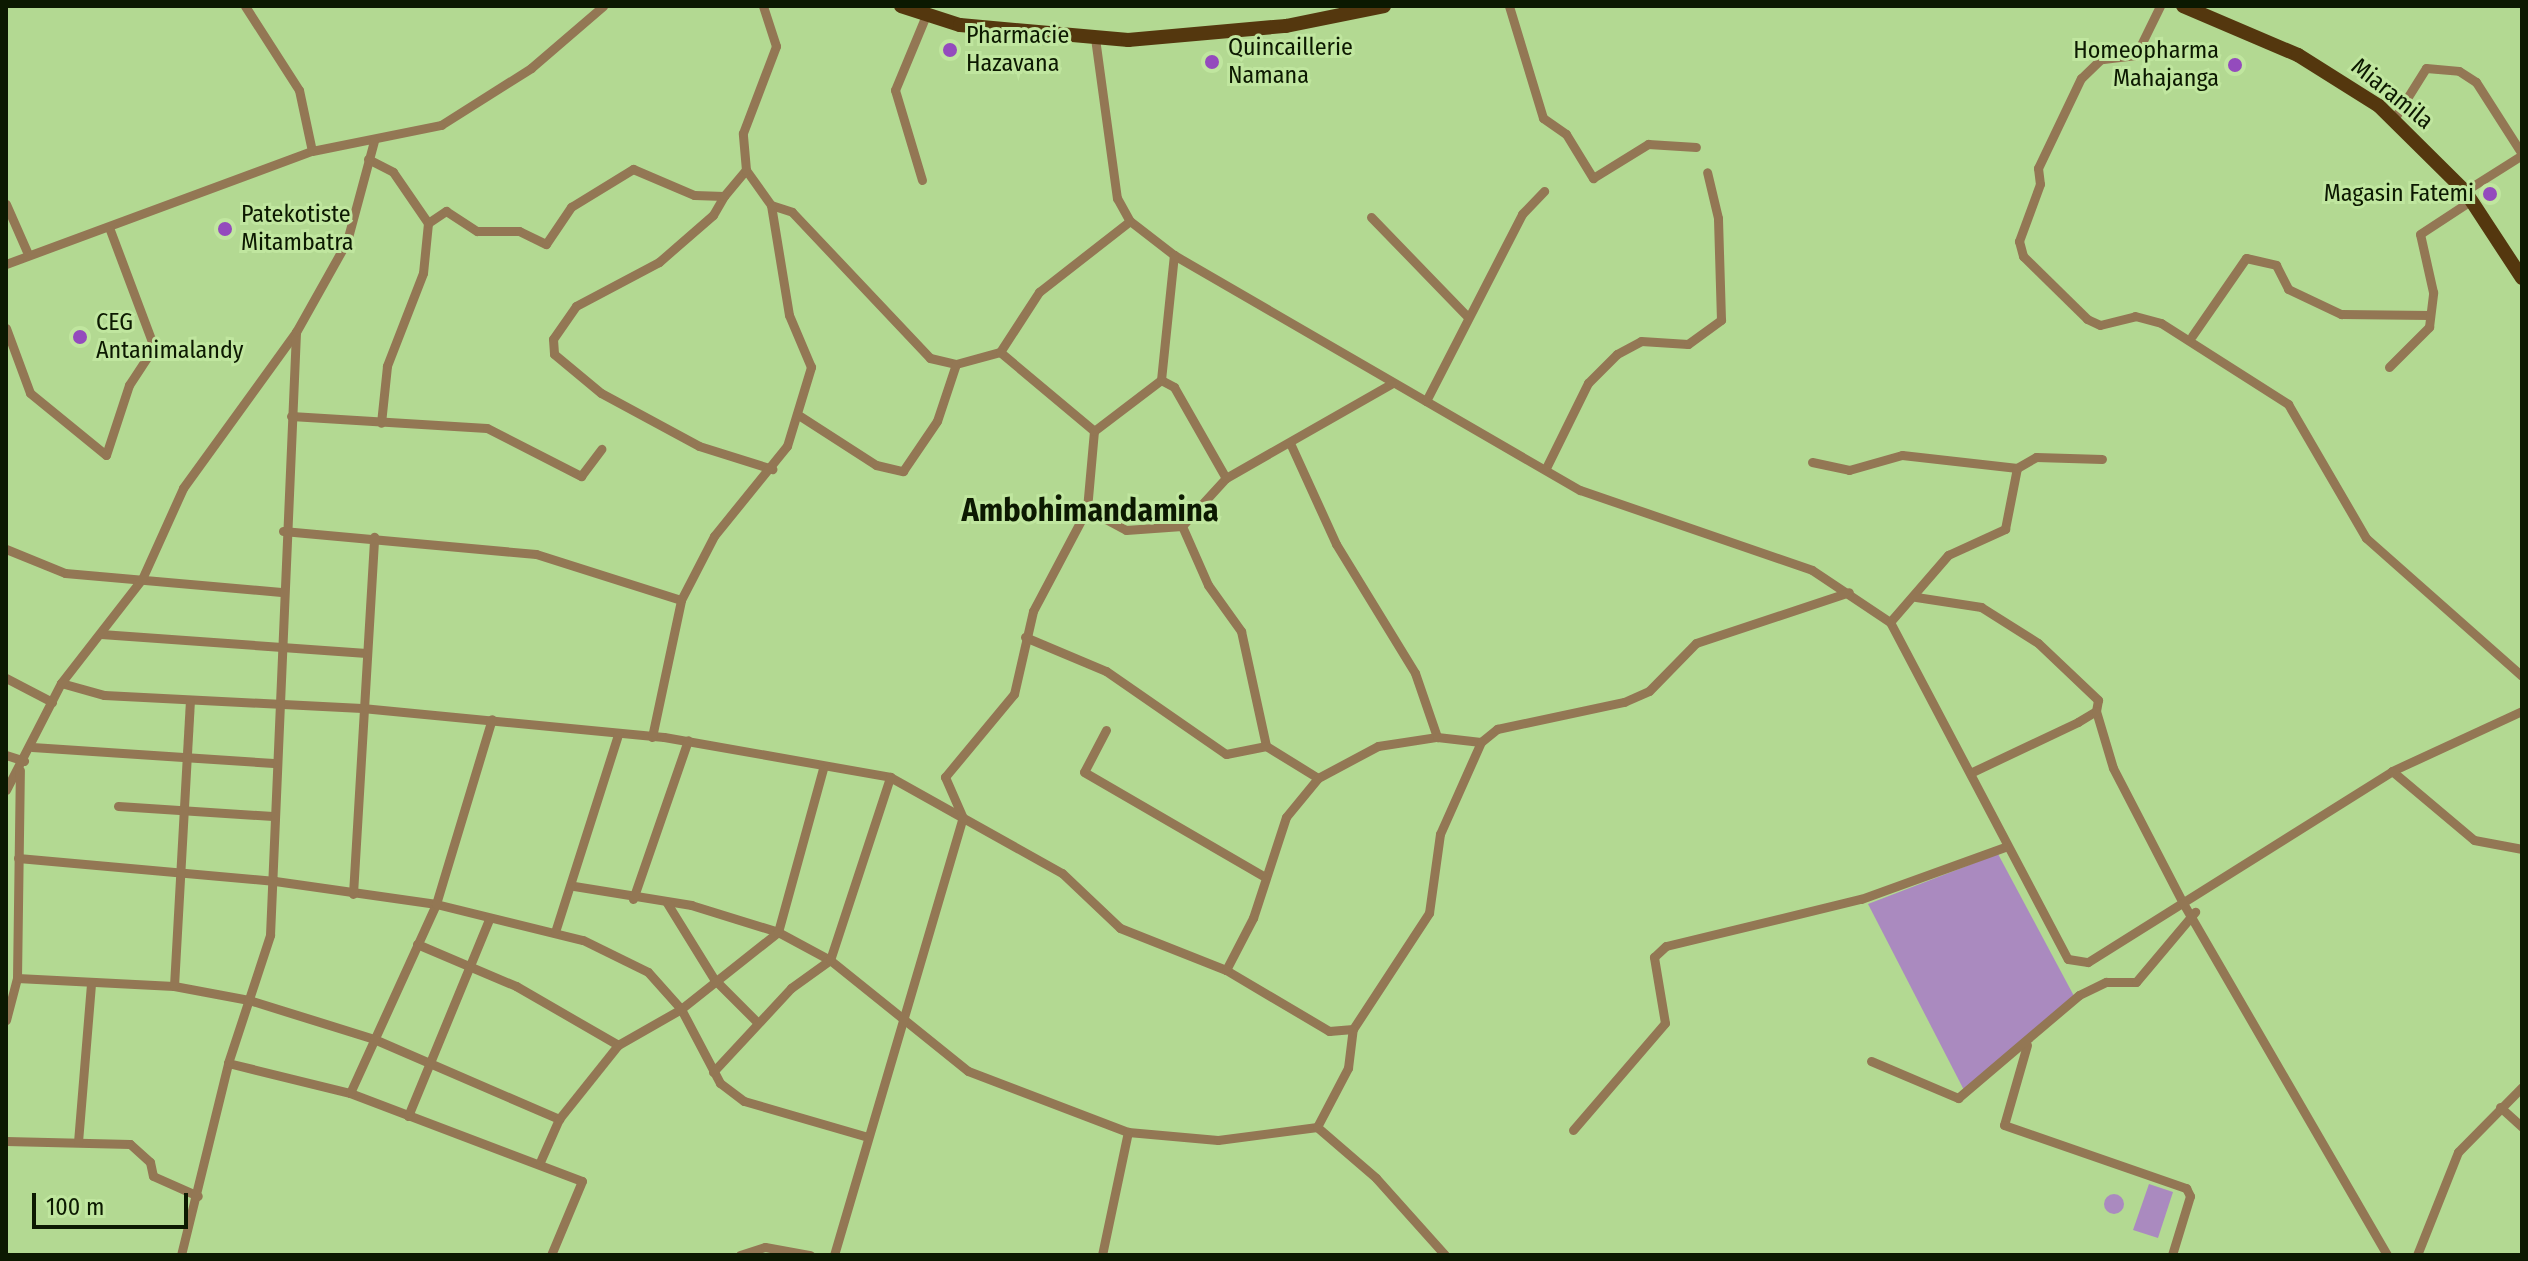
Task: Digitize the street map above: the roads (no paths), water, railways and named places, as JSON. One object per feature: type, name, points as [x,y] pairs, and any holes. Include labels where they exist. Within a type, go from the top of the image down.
[{"type":"main road","points":[[901,6],[960,25],[1095,38],[1170,40],[1384,6]]},
{"type":"main road","name":"Miaramila","points":[[2183,6],[2298,55],[2394,119],[2468,196],[2522,278]]},
{"type":"street","points":[[245,6],[299,90],[312,151]]},
{"type":"street","points":[[6,264],[28,254],[110,230],[312,151],[374,141],[441,125],[478,104],[603,6]]},
{"type":"street","points":[[652,737],[681,600],[714,536],[772,469],[800,416],[811,367],[789,315],[771,205],[746,170],[743,133],[776,46],[763,6]]},
{"type":"street","points":[[1509,6],[1543,118],[1566,134],[1593,178],[1648,144],[1674,151],[1696,147]]},
{"type":"street","points":[[2160,6],[2136,55],[2101,59],[2081,78],[2038,168],[2040,184],[2019,241],[2023,256],[2087,319],[2100,325],[2135,316],[2192,336],[2288,404],[2366,538],[2522,676]]},
{"type":"street","points":[[922,180],[895,90],[926,15]]},
{"type":"street","points":[[1095,38],[1117,198],[1130,221],[1174,255],[1391,384],[1546,468],[1580,490],[1779,557],[1849,592],[1890,622],[2059,952],[2078,962],[2183,903],[2392,771],[2522,711]]},
{"type":"street","points":[[2389,367],[2416,346],[2430,315],[2433,292],[2420,234],[2522,155],[2476,82],[2459,71],[2426,68],[2394,119]]},
{"type":"street","points":[[6,790],[32,747],[61,683],[142,579],[183,488],[296,332],[347,241],[374,141]]},
{"type":"street","points":[[368,159],[393,172],[428,223],[423,273],[387,366],[381,423]]},
{"type":"street","points":[[428,223],[446,211],[477,231],[519,231],[546,244],[571,207],[633,169],[694,195],[724,196]]},
{"type":"street","points":[[746,170],[659,262],[576,306],[553,339],[554,354],[601,393],[699,446],[772,469]]},
{"type":"street","points":[[1546,468],[1588,383],[1617,354],[1641,341],[1688,344],[1721,320],[1718,218],[1707,172]]},
{"type":"street","points":[[1426,401],[1522,214],[1544,191]]},
{"type":"street","points":[[6,204],[28,254]]},
{"type":"street","points":[[771,205],[792,212],[930,358],[956,364],[1000,352],[1039,292],[1130,221]]},
{"type":"street","points":[[1371,217],[1468,317]]},
{"type":"street","points":[[6,328],[30,393],[106,455],[115,415],[154,347],[110,230]]},
{"type":"street","points":[[834,1255],[901,1019],[963,818],[945,777],[989,715],[1014,694],[1025,637],[1087,509],[1094,431],[1161,380],[1174,255]]},
{"type":"street","points":[[2192,336],[2246,258],[2276,265],[2288,289],[2341,314],[2430,315]]},
{"type":"street","points":[[181,1255],[198,1196],[228,1063],[270,935],[275,881],[273,763],[278,706],[283,531],[296,332]]},
{"type":"street","points":[[1000,352],[1094,431]]},
{"type":"street","points":[[800,416],[876,465],[903,471],[926,443],[956,364]]},
{"type":"street","points":[[1161,380],[1174,387],[1226,478]]},
{"type":"street","points":[[1087,509],[1126,530],[1182,526],[1226,478],[1391,384]]},
{"type":"street","points":[[291,416],[487,428],[581,476],[601,449]]},
{"type":"street","points":[[1290,443],[1336,544],[1415,673],[1437,737]]},
{"type":"street","points":[[1812,462],[1849,470],[1902,455],[2017,468],[2036,457],[2102,459]]},
{"type":"street","points":[[1890,622],[1916,597],[1948,555],[2005,529],[2017,468]]},
{"type":"street","points":[[1182,526],[1208,585],[1241,631],[1266,746]]},
{"type":"street","points":[[283,531],[536,554],[681,600]]},
{"type":"street","points":[[353,894],[374,537]]},
{"type":"street","points":[[6,549],[65,573],[281,592]]},
{"type":"street","points":[[1317,1127],[1348,1068],[1353,1029],[1429,913],[1440,834],[1481,742],[1497,729],[1624,702],[1649,691],[1696,643],[1849,592]]},
{"type":"street","points":[[1916,597],[1981,607],[2003,620],[2098,700],[2096,711],[2113,768],[2183,903],[2195,912],[2387,1255]]},
{"type":"street","points":[[101,634],[366,653]]},
{"type":"street","points":[[1025,637],[1106,671],[1226,754],[1266,746],[1318,778]]},
{"type":"street","points":[[6,678],[52,702]]},
{"type":"street","points":[[61,683],[104,695],[362,708],[688,740],[823,769],[890,777],[1062,873],[1120,928],[1226,970],[1329,1031],[1353,1029]]},
{"type":"street","points":[[174,986],[190,700]]},
{"type":"street","points":[[1970,773],[2096,711]]},
{"type":"street","points":[[350,1093],[436,904],[492,719]]},
{"type":"street","points":[[1106,730],[1084,772],[1262,875]]},
{"type":"street","points":[[555,932],[574,886],[618,734]]},
{"type":"street","points":[[1226,970],[1253,918],[1262,875],[1286,817],[1318,778],[1378,746],[1437,737],[1481,742]]},
{"type":"street","points":[[633,899],[688,740]]},
{"type":"street","points":[[32,747],[273,763]]},
{"type":"street","points":[[6,755],[22,765]]},
{"type":"street","points":[[6,1020],[17,978],[22,765]]},
{"type":"street","points":[[540,1162],[559,1119],[618,1045],[681,1009],[714,979],[778,932],[823,769]]},
{"type":"street","points":[[2392,771],[2474,840],[2522,849]]},
{"type":"street","points":[[713,1072],[758,1023],[830,960],[890,777]]},
{"type":"street","points":[[118,806],[184,814],[273,816]]},
{"type":"street","points":[[1573,1130],[1665,1023],[1654,957],[1666,946],[1861,899],[2005,847]]},
{"type":"street","points":[[18,858],[275,881],[436,904],[489,919],[555,932],[648,972],[681,1009],[713,1072],[744,1101],[868,1137]]},
{"type":"street","points":[[574,886],[667,903],[778,932],[830,960],[968,1071],[1128,1132],[1218,1140],[1317,1127],[1376,1178],[1445,1255]]},
{"type":"street","points":[[667,903],[714,979],[758,1023]]},
{"type":"street","points":[[1871,1061],[1958,1098],[2027,1045],[2079,995],[2106,982],[2136,982],[2195,912]]},
{"type":"street","points":[[408,1116],[489,919]]},
{"type":"street","points":[[417,944],[471,968],[618,1045]]},
{"type":"street","points":[[17,978],[174,986],[249,1000],[374,1039],[559,1119]]},
{"type":"street","points":[[78,1142],[91,983]]},
{"type":"street","points":[[2027,1045],[2004,1125],[2186,1188],[2190,1196],[2172,1255]]},
{"type":"street","points":[[228,1063],[350,1093],[540,1162],[582,1181],[551,1255]]},
{"type":"street","points":[[2417,1255],[2458,1152],[2522,1087]]},
{"type":"street","points":[[2500,1107],[2522,1127]]},
{"type":"street","points":[[1102,1255],[1128,1132]]},
{"type":"street","points":[[6,1141],[130,1144],[150,1162],[153,1176],[198,1196]]},
{"type":"street","points":[[740,1255],[765,1247],[810,1255]]},
{"type":"place","name":"Pharmacie Hazavana","points":[[950,50]]},
{"type":"place","name":"Quincaillerie Namana","points":[[1212,62]]},
{"type":"place","name":"Homeopharma Mahajanga","points":[[2235,65]]},
{"type":"place","name":"Magasin Fatemi","points":[[2490,194]]},
{"type":"place","name":"Patekotiste Mitambatra","points":[[225,229]]},
{"type":"place","name":"CEG Antanimalandy","points":[[80,337]]},
{"type":"district","name":"Ambohimandamina","points":[[1090,510]]}]
